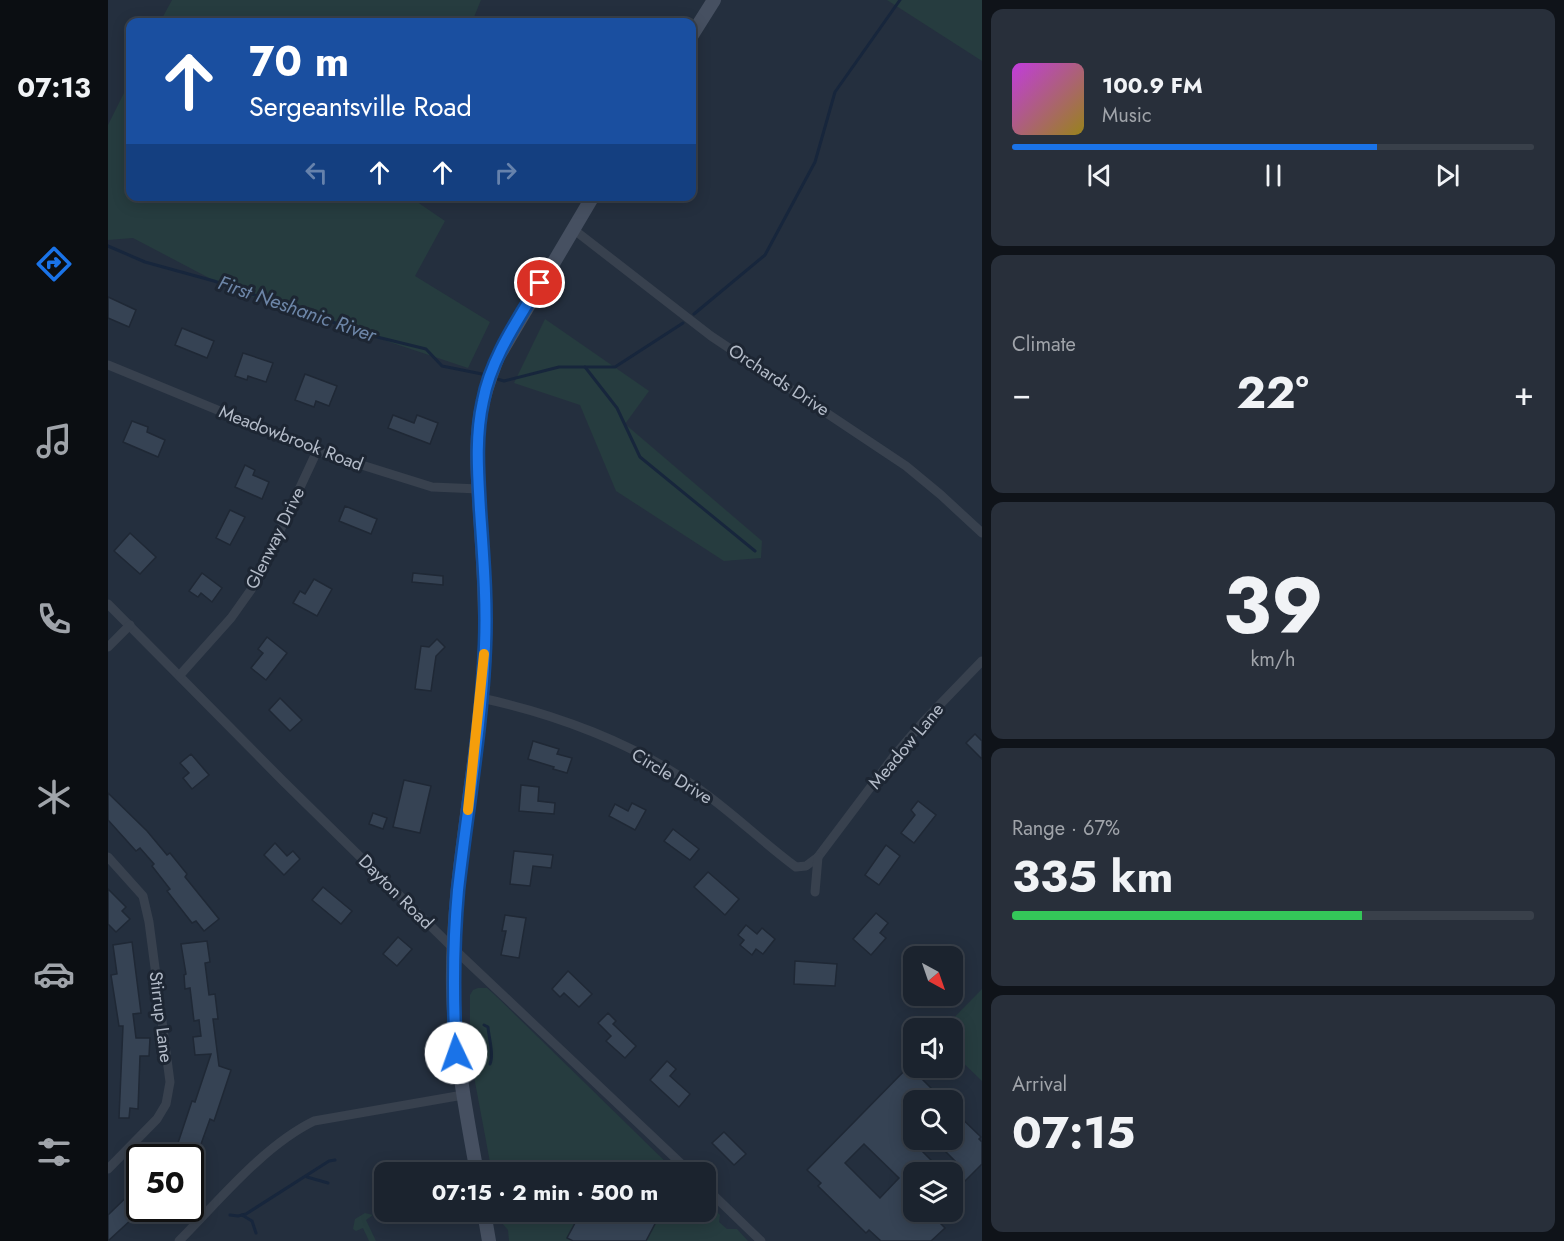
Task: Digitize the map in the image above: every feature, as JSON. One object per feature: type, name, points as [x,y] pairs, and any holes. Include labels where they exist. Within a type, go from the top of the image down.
[{"type":"main road","points":[[696,29],[714,0]]},
{"type":"main road","points":[[475,1162],[456,1053],[453,987],[458,892],[481,698],[485,643],[485,586],[479,489],[479,420],[488,381],[507,339],[589,201]]},
{"type":"main road","points":[[486,1222],[489,1241]]},
{"type":"street","name":"Orchards Drive","points":[[573,229],[711,336],[845,423],[906,466],[982,533]]},
{"type":"street","name":"Meadowbrook Road","points":[[108,365],[317,451],[422,485],[448,489],[479,489]]},
{"type":"street","name":"Glenway Drive","points":[[180,675],[231,618],[255,585],[317,451]]},
{"type":"street","name":"Dayton Road","points":[[108,604],[283,782],[454,949],[679,1162]]},
{"type":"street","points":[[108,647],[130,625]]},
{"type":"street","name":"Meadow Lane","points":[[818,857],[910,737],[982,661]]},
{"type":"street","name":"Circle Drive","points":[[481,698],[541,714],[615,742],[648,758],[704,792],[796,867],[806,866],[818,857]]},
{"type":"street","name":"Stirrup Lane","points":[[108,857],[143,896],[149,922],[170,1082],[166,1104],[157,1119],[108,1169]]},
{"type":"street","points":[[815,892],[818,857]]},
{"type":"street","points":[[179,1241],[276,1143],[299,1128],[314,1121],[463,1095]]},
{"type":"street","points":[[716,1198],[761,1241]]},
{"type":"green space","points":[[172,0],[481,0],[474,18],[162,18]]},
{"type":"green space","points":[[887,0],[982,0],[982,61]]},
{"type":"green space","points":[[126,89],[126,201],[416,201],[445,221],[415,276],[490,322],[468,368],[230,289],[133,238],[108,240],[108,125]]},
{"type":"green space","points":[[545,319],[649,391],[625,424],[762,541],[761,558],[724,561],[616,491],[580,405],[514,383]]},
{"type":"green space","points":[[487,988],[666,1162],[490,1162],[470,1055],[470,995],[473,990]]},
{"type":"green space","points":[[982,989],[982,1081],[963,1063],[963,1018],[954,1018]]},
{"type":"green space","points":[[716,1211],[720,1215],[719,1222],[727,1229],[737,1229],[748,1241],[509,1241],[508,1230],[501,1222],[716,1222]]},
{"type":"green space","points":[[365,1213],[373,1215],[366,1220],[376,1241],[369,1241],[363,1228],[356,1231],[353,1229],[355,1219]]},
{"type":"building","points":[[108,297],[136,310],[129,327],[108,318]]},
{"type":"building","points":[[182,328],[214,341],[207,358],[175,345]]},
{"type":"building","points":[[243,353],[273,363],[266,382],[248,376],[247,380],[235,376]]},
{"type":"building","points":[[305,374],[337,386],[329,406],[316,401],[314,407],[295,400]]},
{"type":"building","points":[[393,415],[414,423],[417,415],[438,423],[430,444],[388,428]]},
{"type":"building","points":[[132,421],[148,427],[147,432],[165,440],[158,457],[123,442]]},
{"type":"building","points":[[245,465],[255,470],[253,475],[269,482],[262,499],[235,487]]},
{"type":"building","points":[[345,506],[377,519],[371,534],[339,521]]},
{"type":"building","points":[[230,510],[245,517],[230,545],[216,538]]},
{"type":"building","points":[[130,533],[156,557],[140,574],[114,551]]},
{"type":"building","points":[[202,573],[222,588],[212,602],[201,593],[198,597],[189,591]]},
{"type":"building","points":[[413,573],[443,576],[443,585],[412,582]]},
{"type":"building","points":[[314,579],[332,589],[317,616],[293,603],[300,591],[305,594]]},
{"type":"building","points":[[267,637],[287,653],[266,680],[251,668],[263,653],[258,649]]},
{"type":"building","points":[[437,639],[445,647],[436,656],[431,691],[415,689],[421,646],[429,647]]},
{"type":"building","points":[[280,698],[302,720],[290,731],[269,710]]},
{"type":"building","points":[[975,734],[982,741],[982,759],[966,743]]},
{"type":"building","points":[[533,741],[559,749],[557,754],[572,758],[567,773],[528,759]]},
{"type":"building","points":[[191,754],[209,775],[192,789],[183,778],[189,773],[180,763]]},
{"type":"building","points":[[404,780],[431,786],[420,833],[393,827]]},
{"type":"building","points":[[521,785],[539,787],[538,801],[555,803],[554,814],[519,811]]},
{"type":"building","points":[[108,793],[147,831],[167,855],[170,853],[187,874],[185,877],[219,919],[204,931],[196,921],[192,923],[167,891],[170,889],[152,866],[154,864],[140,848],[136,851],[108,820]]},
{"type":"building","points":[[918,801],[936,815],[914,843],[901,833],[915,815],[911,810]]},
{"type":"building","points":[[632,803],[646,810],[635,830],[609,816],[615,804],[628,811]]},
{"type":"building","points":[[373,813],[387,818],[383,829],[369,824]]},
{"type":"building","points":[[673,829],[699,849],[690,860],[664,841]]},
{"type":"building","points":[[275,843],[287,856],[293,851],[300,859],[284,875],[264,855]]},
{"type":"building","points":[[886,845],[900,856],[879,885],[865,875]]},
{"type":"building","points":[[514,851],[553,855],[551,868],[533,866],[530,886],[510,884]]},
{"type":"building","points":[[708,872],[739,899],[725,915],[694,887]]},
{"type":"building","points":[[323,887],[352,911],[341,924],[312,900]]},
{"type":"building","points":[[108,889],[126,907],[122,911],[130,919],[116,932],[108,924]]},
{"type":"building","points":[[876,913],[888,923],[880,933],[886,938],[871,955],[853,939]]},
{"type":"building","points":[[505,915],[526,918],[519,958],[501,955],[506,931],[502,931]]},
{"type":"building","points":[[746,925],[757,934],[762,928],[775,939],[763,954],[756,949],[752,955],[740,945],[744,940],[738,935]]},
{"type":"building","points":[[398,937],[412,949],[397,966],[383,954]]},
{"type":"building","points":[[207,941],[210,962],[205,963],[209,995],[215,994],[218,1019],[213,1019],[219,1066],[231,1070],[214,1121],[210,1119],[201,1144],[178,1144],[211,1054],[195,1055],[193,1037],[201,1036],[199,1020],[194,1021],[190,988],[185,989],[184,975],[186,974],[181,944]]},
{"type":"building","points":[[132,942],[141,1013],[133,1014],[136,1038],[150,1038],[149,1056],[140,1056],[138,1109],[130,1108],[129,1118],[119,1118],[123,1026],[119,1026],[111,975],[117,974],[113,945]]},
{"type":"building","points":[[795,961],[837,964],[835,986],[794,984]]},
{"type":"building","points":[[568,971],[592,994],[579,1007],[564,993],[560,997],[552,989]]},
{"type":"building","points":[[608,1013],[616,1021],[613,1024],[636,1046],[625,1058],[606,1041],[611,1036],[598,1023]]},
{"type":"building","points":[[667,1061],[676,1069],[670,1076],[690,1094],[679,1107],[650,1080]]},
{"type":"building","points":[[903,1072],[903,1078],[925,1078],[923,1080],[933,1090],[903,1090],[903,1150],[921,1150],[933,1162],[903,1162],[903,1222],[939,1222],[945,1228],[931,1241],[881,1241],[869,1230],[866,1233],[818,1186],[821,1183],[807,1170]],"holes":[[[864,1144],[899,1178],[880,1198],[845,1163]]]},
{"type":"building","points":[[963,1120],[981,1137],[979,1139],[982,1142],[982,1164],[963,1183],[963,1162],[954,1162],[944,1150],[963,1150]]},
{"type":"building","points":[[724,1132],[746,1154],[734,1165],[712,1143]]},
{"type":"building","points":[[126,1198],[126,1222],[129,1222],[108,1241],[108,1215]]},
{"type":"building","points":[[576,1222],[656,1222],[646,1241],[573,1241],[567,1238]]},
{"type":"waterway","points":[[694,314],[765,255],[815,162],[835,92],[900,0]]},
{"type":"waterway","name":"First Neshanic River","points":[[108,246],[145,262],[214,281],[373,336],[426,349],[442,366],[482,374]]},
{"type":"waterway","points":[[497,379],[504,381],[559,367],[615,367],[683,323]]},
{"type":"waterway","points":[[585,367],[617,408],[640,457],[755,551]]},
{"type":"waterway","points":[[484,1025],[488,1027],[490,1064]]},
{"type":"waterway","points":[[230,1215],[246,1214],[329,1161],[335,1160]]},
{"type":"waterway","points":[[307,1177],[328,1183]]},
{"type":"waterway","points":[[242,1215],[252,1221],[256,1233]]},
{"type":"slow traffic","points":[[468,810],[484,654]]},
{"type":"route","points":[[456,1053],[453,987],[458,892],[481,698],[485,643],[485,586],[478,470],[479,420],[488,381],[498,357],[540,283]]}]
